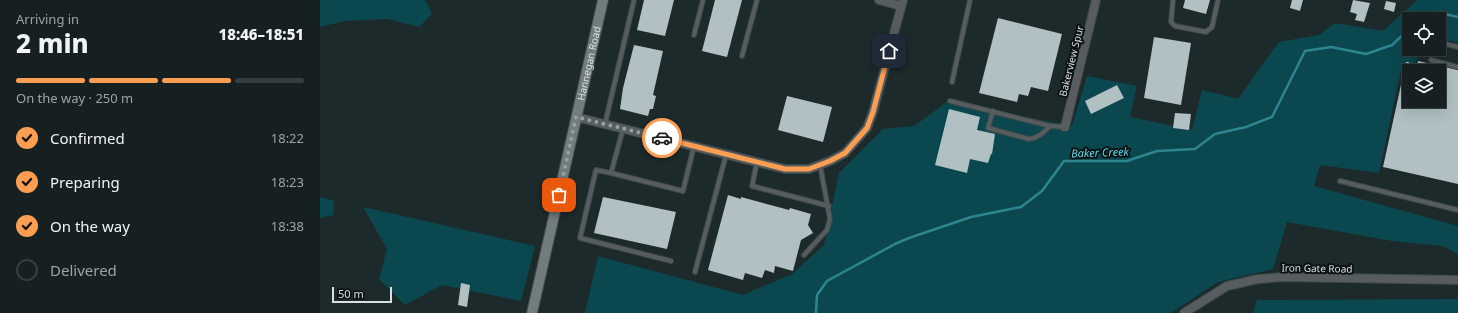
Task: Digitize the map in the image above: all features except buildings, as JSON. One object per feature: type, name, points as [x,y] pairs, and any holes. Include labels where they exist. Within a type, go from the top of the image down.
[{"type":"main road","name":"Hannegan Road","points":[[532,313],[603,0]]},
{"type":"street","points":[[576,117],[785,169],[809,169],[820,165],[845,153],[867,128],[873,112],[902,3],[879,0]]},
{"type":"street","name":"Bakerview Spur","points":[[1065,127],[1096,0]]},
{"type":"street","name":"Iron Gate Road","points":[[1184,313],[1227,286],[1258,280],[1284,277],[1458,280]]},
{"type":"lane","points":[[605,124],[634,0]]},
{"type":"lane","points":[[694,35],[703,0]]},
{"type":"lane","points":[[742,56],[757,0]]},
{"type":"lane","points":[[952,82],[970,0]]},
{"type":"lane","points":[[1173,0],[1171,22],[1175,26],[1206,32],[1212,27],[1218,0]]},
{"type":"lane","points":[[1446,44],[1458,47]]},
{"type":"lane","points":[[1430,60],[1458,67]]},
{"type":"lane","points":[[950,101],[1050,126],[1065,127]]},
{"type":"lane","points":[[993,112],[988,128],[1029,139],[1034,139],[1043,134],[1050,126]]},
{"type":"lane","points":[[611,174],[623,129]]},
{"type":"lane","points":[[671,261],[580,238],[596,170],[683,191],[694,146]]},
{"type":"lane","points":[[695,272],[726,154]]},
{"type":"lane","points":[[757,162],[752,186],[829,206]]},
{"type":"lane","points":[[804,255],[827,230],[830,218],[829,206],[820,165]]},
{"type":"lane","points":[[1340,181],[1458,210]]},
{"type":"shaded area","points":[[320,0],[423,0],[426,1],[432,14],[419,27],[387,19],[345,21],[320,27]]},
{"type":"shaded area","points":[[1417,0],[1458,0],[1458,43],[1446,40],[1446,12],[1404,12]]},
{"type":"shaded area","points":[[1402,14],[1402,56],[1418,56],[1416,62],[1413,64],[1402,64],[1402,70],[1379,173],[1320,165],[1314,186],[1458,226],[1458,254],[1443,246],[1392,241],[1287,222],[1273,269],[1218,282],[1171,313],[585,313],[598,256],[743,295],[792,274],[824,245],[839,173],[883,129],[914,126],[947,102],[1072,126],[1087,76],[1137,86],[1130,117],[1192,130],[1202,90],[1238,99],[1279,42],[1319,35],[1335,23],[1383,31]]},
{"type":"shaded area","points":[[320,197],[334,201],[333,215],[320,218]]},
{"type":"shaded area","points":[[363,207],[535,246],[521,301],[442,285],[405,305],[379,279],[387,249]]},
{"type":"shaded area","points":[[1458,299],[1458,313],[1253,313],[1257,300]]},
{"type":"waterway","name":"Baker Creek","points":[[1446,14],[1458,17]]},
{"type":"waterway","name":"Baker Creek","points":[[816,313],[817,295],[827,281],[909,238],[971,217],[1021,207],[1042,191],[1064,161],[1127,161],[1157,151],[1195,149],[1215,134],[1246,127],[1272,117],[1305,51],[1331,47],[1366,54],[1392,45],[1402,36]]},
{"type":"way so far","points":[[559,195],[576,117],[662,138]]},
{"type":"route","points":[[662,138],[785,169],[809,169],[830,161],[845,153],[867,128],[873,112],[889,51]]}]
